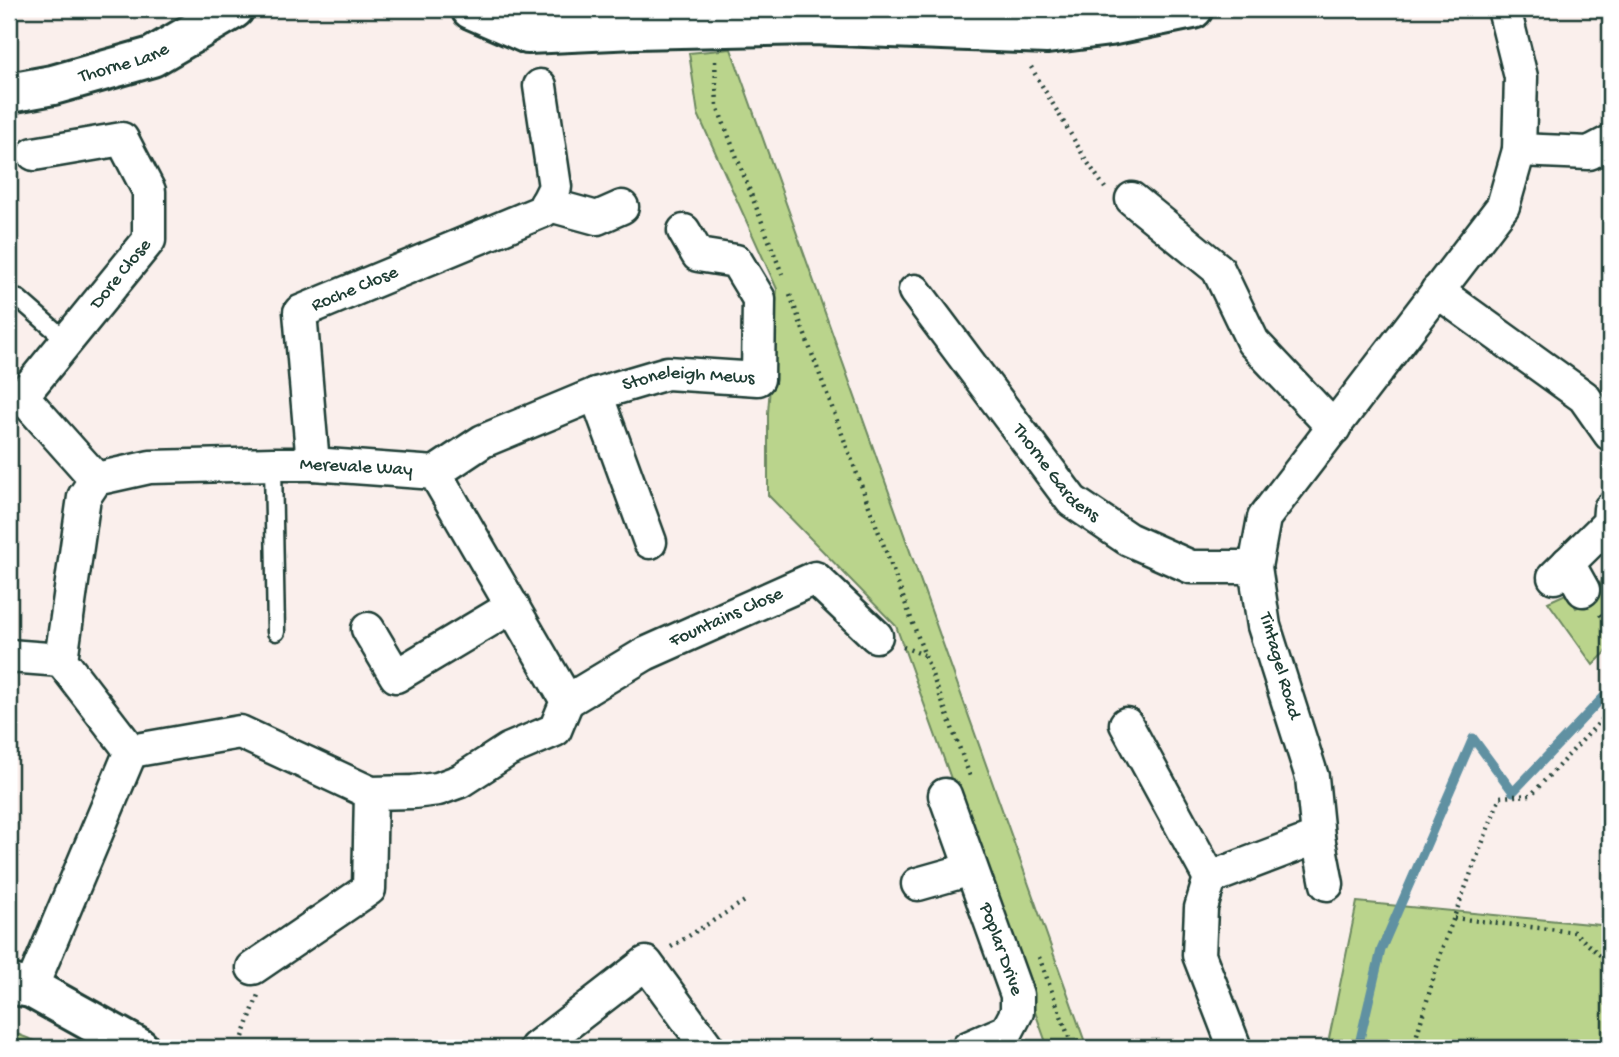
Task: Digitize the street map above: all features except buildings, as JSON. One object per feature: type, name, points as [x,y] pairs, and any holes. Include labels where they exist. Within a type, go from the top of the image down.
[{"type":"street","points":[[472,9],[528,34],[813,25],[1047,34],[1110,26],[1193,9]]},
{"type":"street","name":"Tintagel Road","points":[[1327,884],[1318,836],[1312,777],[1264,626],[1255,567],[1264,518],[1503,206],[1518,150],[1521,77],[1504,9]]},
{"type":"street","name":"Thorne Lane","points":[[9,93],[53,85],[152,57],[232,10]]},
{"type":"street","points":[[540,86],[555,187],[546,204],[597,218],[622,207]]},
{"type":"street","name":"Dore Close","points":[[34,154],[122,139],[149,191],[149,240],[67,341],[15,397],[96,479]]},
{"type":"street","points":[[1518,150],[1588,153],[1610,142]]},
{"type":"street","points":[[1132,199],[1218,269],[1253,342],[1334,428]]},
{"type":"street","name":"Roche Close","points":[[313,464],[300,313],[542,211],[546,204]]},
{"type":"street","name":"Stoneleigh Mews","points":[[435,473],[483,441],[596,394],[667,373],[758,380],[759,299],[736,261],[698,255],[684,231]]},
{"type":"street","name":"Thorne Gardens","points":[[915,291],[1072,502],[1128,539],[1191,566],[1255,567]]},
{"type":"street","points":[[1437,291],[1584,397],[1610,434]]},
{"type":"street","name":"Stoneleigh Mews","points":[[596,394],[650,542]]},
{"type":"street","name":"Merevale Way","points":[[96,479],[150,467],[273,464],[313,464],[435,473],[567,701]]},
{"type":"street","points":[[96,479],[84,497],[61,660],[131,751]]},
{"type":"street","points":[[1583,590],[1561,570],[1609,523],[1610,509]]},
{"type":"street","name":"Fountains Close","points":[[567,701],[645,654],[815,578],[876,636]]},
{"type":"street","points":[[368,629],[396,677],[513,606]]},
{"type":"street","points":[[9,656],[61,660]]},
{"type":"street","points":[[131,751],[240,732],[371,793],[413,792],[438,789],[460,781],[508,750],[555,730],[567,701]]},
{"type":"street","points":[[1126,724],[1210,878],[1201,908],[1199,955],[1235,1048]]},
{"type":"street","points":[[131,751],[20,986],[139,1048]]},
{"type":"street","name":"Poplar Drive","points":[[959,791],[971,869],[1017,995],[1017,1012],[1007,1031],[968,1048]]},
{"type":"street","points":[[253,968],[369,889],[371,793]]},
{"type":"street","points":[[1210,878],[1318,836]]},
{"type":"street","points":[[918,884],[971,869]]},
{"type":"street","points":[[536,1048],[646,963],[708,1048]]},
{"type":"lane","points":[[9,296],[19,299],[67,341]]},
{"type":"lane","points":[[273,464],[276,632]]},
{"type":"path","points":[[713,29],[717,106],[784,280]]},
{"type":"path","points":[[1011,33],[1086,160],[1110,194],[1132,199]]},
{"type":"path","points":[[789,293],[959,791]]},
{"type":"path","points":[[1413,1048],[1454,918],[1500,797],[1531,795],[1610,712]]},
{"type":"path","points":[[646,963],[748,899]]},
{"type":"path","points":[[1454,918],[1574,932],[1610,964]]},
{"type":"path","points":[[1038,957],[1073,1048]]},
{"type":"path","points":[[243,1037],[258,997],[253,968]]},
{"type":"green space","points":[[731,49],[1087,1048],[1048,1048],[896,626],[768,495],[768,413],[777,289],[698,114],[689,53]]},
{"type":"green space","points":[[1610,558],[1610,648],[1593,665],[1548,602],[1568,593],[1576,608],[1598,597]]},
{"type":"green space","points":[[1357,902],[1610,926],[1610,1048],[1327,1048]]},
{"type":"green space","points":[[9,1031],[53,1048],[9,1048]]},
{"type":"waterway","points":[[1358,1048],[1381,950],[1473,738],[1513,792],[1610,690]]}]
